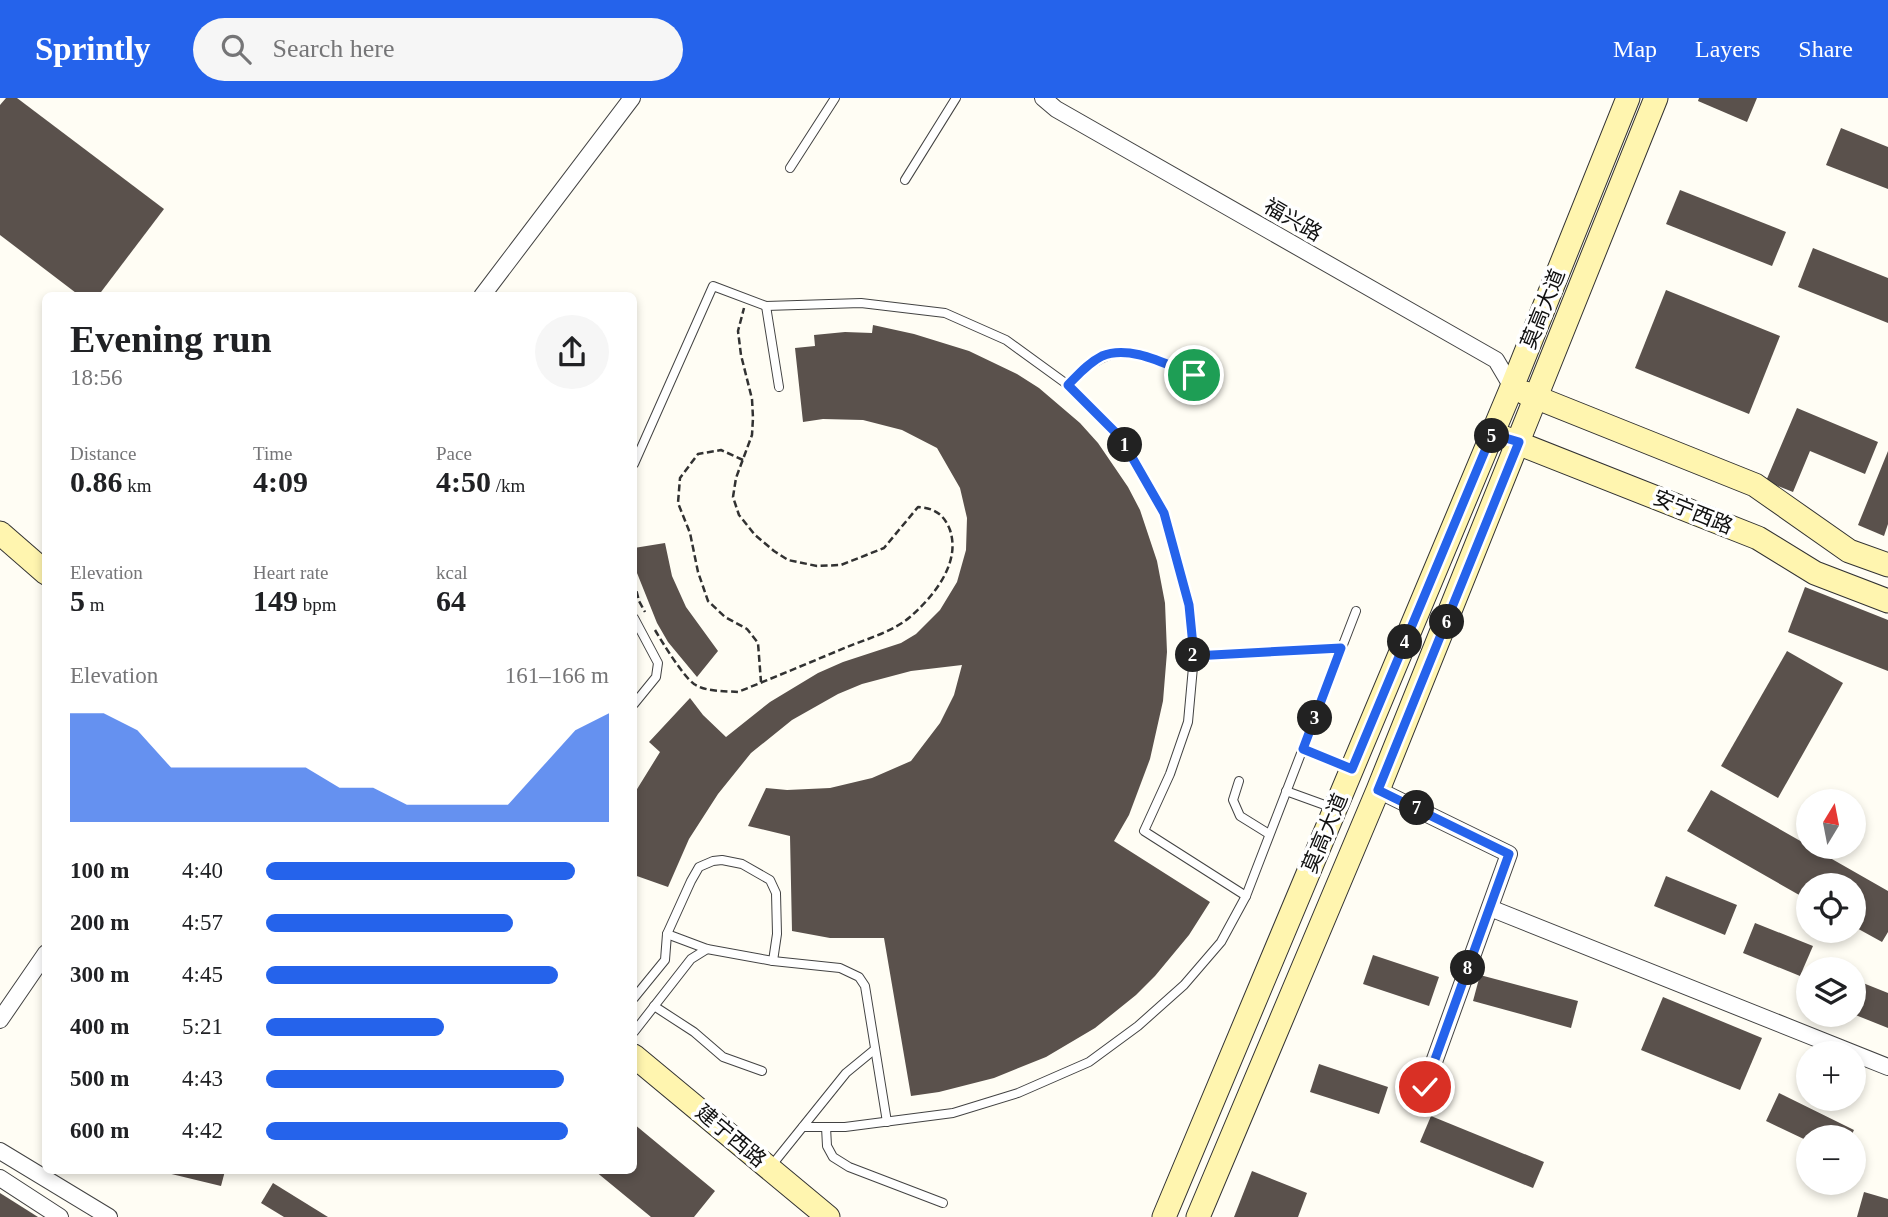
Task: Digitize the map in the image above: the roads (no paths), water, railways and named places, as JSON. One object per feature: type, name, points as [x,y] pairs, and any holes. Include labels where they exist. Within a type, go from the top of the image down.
[{"type":"main road","name":"莫高大道","points":[[1164,1217],[1512,387],[1628,98]]},
{"type":"main road","name":"莫高大道","points":[[1198,1217],[1378,790],[1656,98]]},
{"type":"main road","points":[[1512,387],[1755,485],[1849,551],[1888,565]]},
{"type":"main road","name":"安宁西路","points":[[1492,434],[1519,442],[1758,538],[1815,573],[1888,601]]},
{"type":"main road","points":[[0,533],[42,570]]},
{"type":"main road","name":"建宁西路","points":[[637,1059],[828,1217]]},
{"type":"street","points":[[485,292],[632,98]]},
{"type":"street","name":"福兴路","points":[[1043,98],[1056,109],[1496,360],[1512,387]]},
{"type":"street","points":[[1378,790],[1509,854],[1425,1087]]},
{"type":"street","points":[[1490,908],[1888,1067]]},
{"type":"street","points":[[0,1020],[42,959]]},
{"type":"street","points":[[0,1151],[109,1217]]},
{"type":"street","points":[[0,1178],[60,1217]]},
{"type":"lane","points":[[790,168],[835,98]]},
{"type":"lane","points":[[905,180],[956,98]]},
{"type":"lane","points":[[637,457],[713,286],[766,306],[862,303],[945,313],[1006,341],[1068,385],[1121,438],[1164,513],[1189,605],[1194,656],[1188,722],[1170,774],[1144,831],[1246,896]]},
{"type":"lane","points":[[766,306],[779,387]]},
{"type":"lane","points":[[1068,385],[1087,366],[1104,355],[1130,352],[1194,375]]},
{"type":"lane","points":[[803,1127],[845,1128],[953,1113],[1018,1093],[1089,1062],[1138,1026],[1184,985],[1222,942],[1246,896],[1356,611]]},
{"type":"lane","points":[[637,624],[658,663],[656,677],[637,700]]},
{"type":"lane","points":[[1194,656],[1341,648]]},
{"type":"lane","points":[[1303,749],[1352,769]]},
{"type":"lane","points":[[1239,781],[1233,800],[1240,816],[1269,834]]},
{"type":"lane","points":[[1286,791],[1335,809]]},
{"type":"lane","points":[[637,994],[665,960],[667,934],[699,867],[713,861],[742,864],[770,880],[776,893],[773,961]]},
{"type":"lane","points":[[667,934],[707,949],[773,961],[840,968],[859,977],[865,986],[887,1122]]},
{"type":"lane","points":[[637,1028],[691,959],[707,949]]},
{"type":"lane","points":[[654,1006],[694,1032],[723,1057],[762,1071]]},
{"type":"lane","points":[[769,1169],[846,1073],[874,1050]]},
{"type":"lane","points":[[827,1127],[827,1146],[833,1157],[849,1167],[943,1203]]}]
